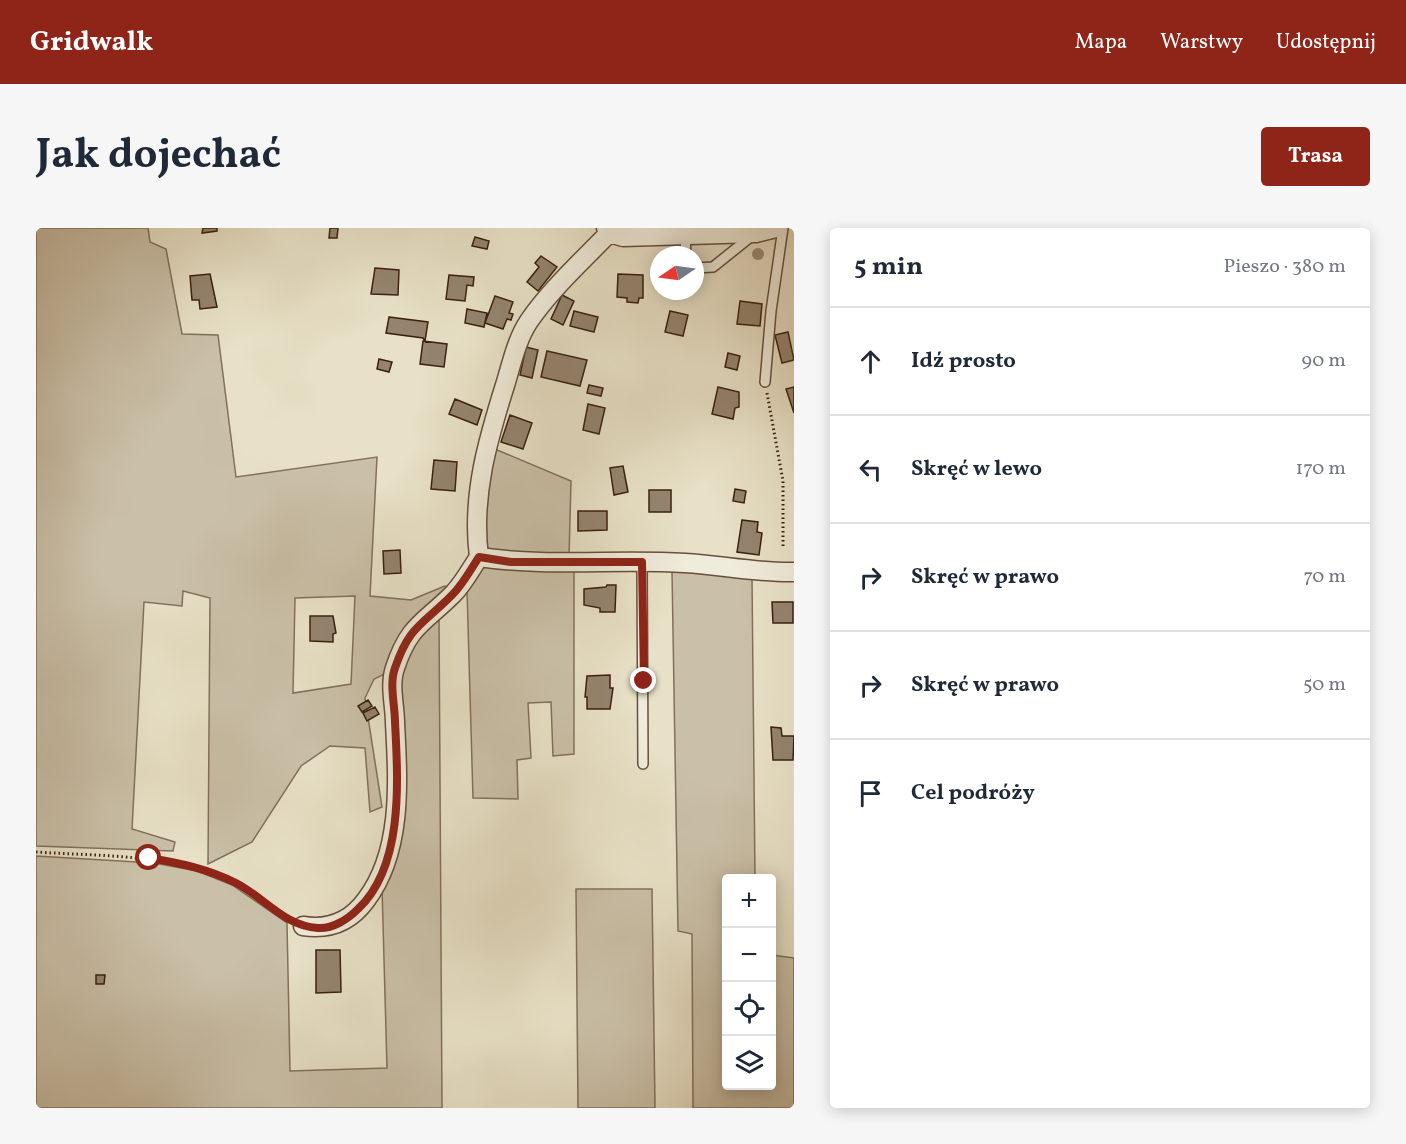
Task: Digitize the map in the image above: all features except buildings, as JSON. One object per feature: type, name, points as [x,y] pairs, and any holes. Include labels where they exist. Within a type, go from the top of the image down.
[{"type":"street","points":[[303,926],[321,929],[348,918],[378,885],[392,840],[397,801],[394,671],[405,643],[419,622],[453,594],[479,557],[477,540],[484,454],[518,344],[528,323],[607,230],[623,237],[756,233],[776,228]]},
{"type":"street","points":[[479,557],[511,562],[687,563],[740,570],[794,572]]},
{"type":"lane","points":[[765,382],[771,311],[783,228]]},
{"type":"lane","points":[[704,267],[712,267],[756,233]]},
{"type":"lane","points":[[685,235],[686,246]]},
{"type":"lane","points":[[642,562],[643,764]]},
{"type":"path","points":[[765,382],[783,482],[783,549]]},
{"type":"path","points":[[36,852],[149,858],[183,863],[235,882],[258,896],[287,920],[303,926]]},
{"type":"shaded area","points":[[36,228],[148,228],[150,242],[166,249],[182,334],[218,335],[236,477],[377,457],[370,596],[411,600],[445,586],[451,592],[389,672],[374,679],[365,698],[382,807],[370,812],[365,748],[330,746],[301,766],[252,842],[208,864],[210,598],[183,591],[182,606],[144,602],[132,829],[175,842],[173,851],[36,846]],"holes":[[[355,596],[351,684],[293,693],[295,598]]]},
{"type":"shaded area","points":[[490,447],[571,481],[569,557],[494,554],[481,542]]},
{"type":"shaded area","points":[[488,566],[574,569],[574,754],[553,756],[551,702],[528,703],[531,758],[517,760],[518,799],[473,798],[467,590],[479,570]]},
{"type":"shaded area","points":[[672,571],[752,578],[755,874],[722,874],[722,1090],[776,1090],[776,956],[794,958],[794,1108],[693,1108],[692,934],[678,931]]},
{"type":"shaded area","points":[[439,616],[442,1108],[36,1108],[36,856],[154,863],[197,871],[232,885],[287,923],[290,1071],[387,1068],[382,887],[398,688],[409,645]]},
{"type":"shaded area","points":[[576,889],[652,889],[655,1108],[578,1108]]},
{"type":"route","points":[[149,858],[183,863],[208,870],[235,882],[258,896],[287,920],[303,926],[321,929],[348,918],[378,885],[392,840],[397,801],[394,671],[405,643],[419,622],[453,594],[479,557],[511,562],[642,562],[644,681]]}]
